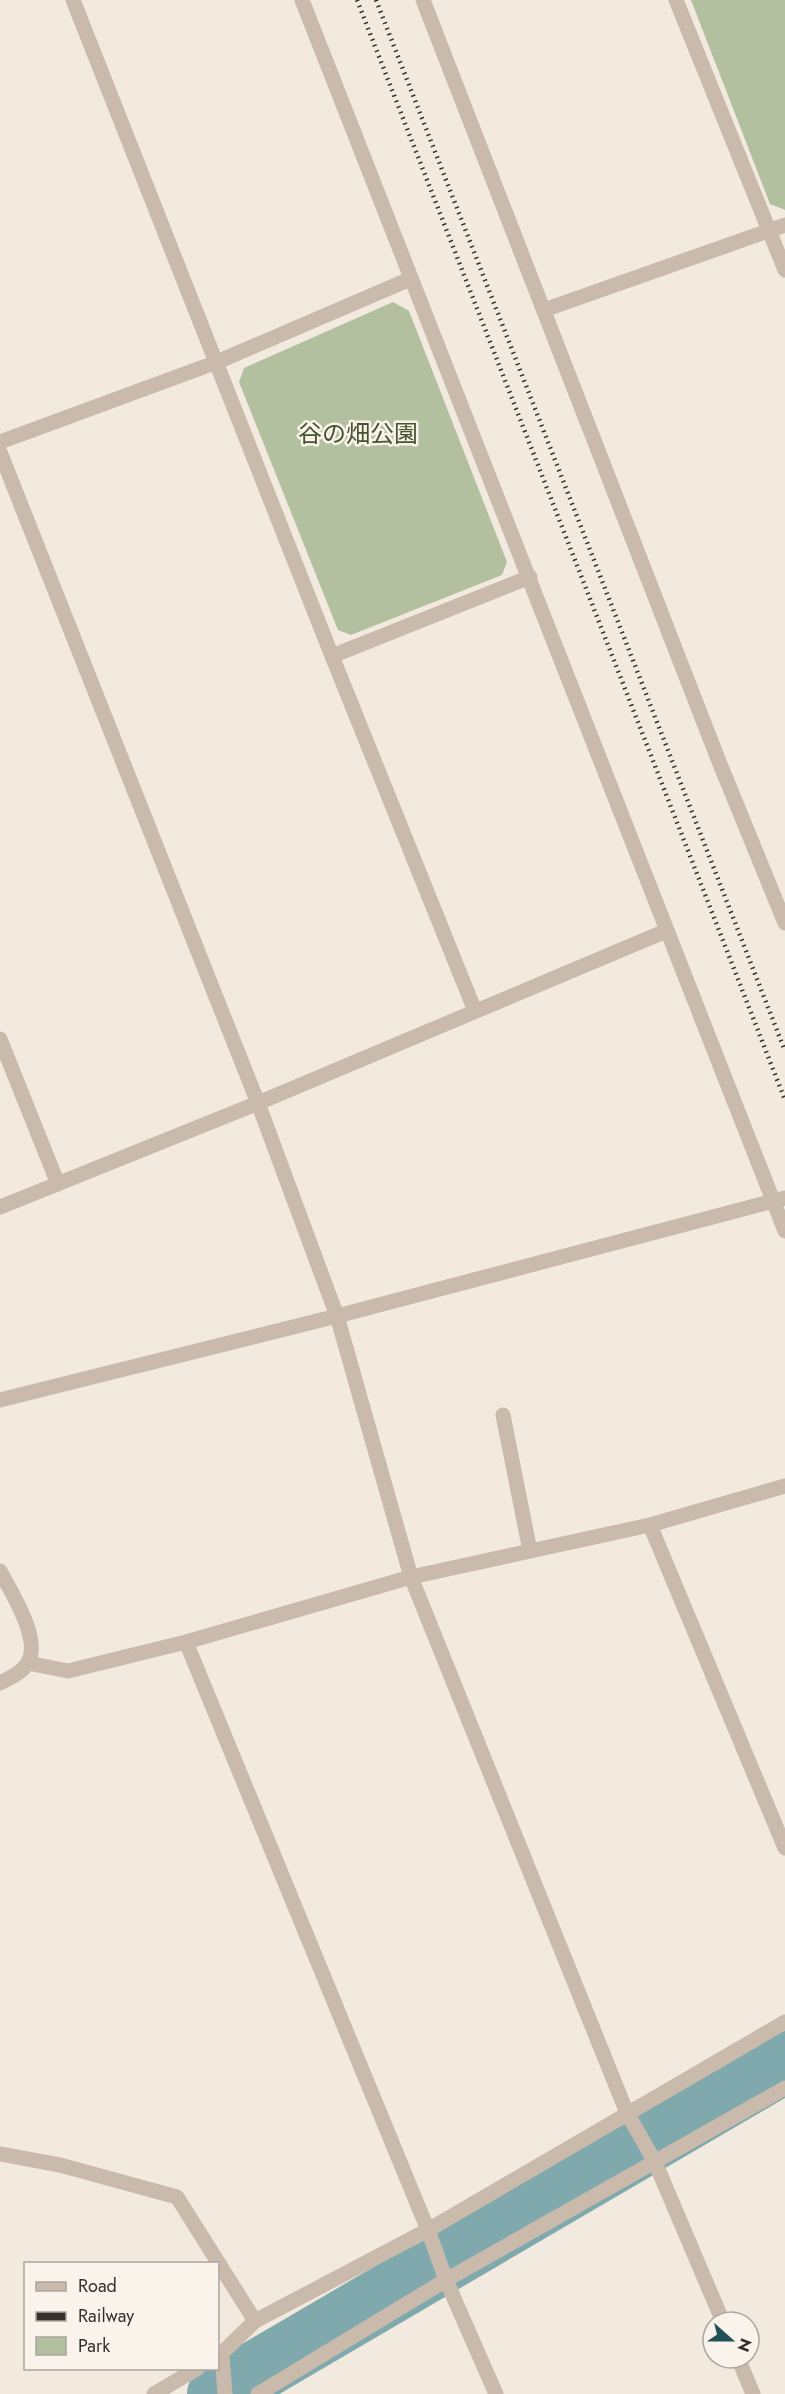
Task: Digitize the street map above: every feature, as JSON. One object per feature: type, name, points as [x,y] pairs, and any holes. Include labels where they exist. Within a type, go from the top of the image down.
[{"type":"street","points":[[73,0],[475,1011]]},
{"type":"street","points":[[302,0],[410,279],[530,577],[666,931],[779,1200],[785,1231]]},
{"type":"street","points":[[423,0],[718,759],[785,923]]},
{"type":"street","points":[[676,0],[785,270]]},
{"type":"street","points":[[544,310],[785,225]]},
{"type":"street","points":[[0,442],[217,362],[410,279]]},
{"type":"street","points":[[0,453],[258,1103],[337,1316],[411,1577],[627,2113],[656,2162],[718,2310]]},
{"type":"street","points":[[332,656],[530,577]]},
{"type":"street","points":[[0,1207],[258,1103],[666,931]]},
{"type":"street","points":[[0,1039],[58,1184]]},
{"type":"street","points":[[0,1400],[337,1316],[779,1200]]},
{"type":"street","points":[[503,1415],[530,1551]]},
{"type":"street","points":[[28,1663],[68,1671],[186,1642],[411,1577],[650,1525],[785,1486]]},
{"type":"street","points":[[650,1525],[785,1848]]},
{"type":"street","points":[[0,1571],[28,1626],[32,1644],[28,1663],[13,1677],[0,1683]]},
{"type":"street","points":[[186,1642],[428,2230],[446,2280],[496,2394]]},
{"type":"street","points":[[225,2394],[220,2356],[255,2321],[428,2230],[785,2022]]},
{"type":"street","points":[[258,2394],[446,2280],[785,2088]]},
{"type":"street","points":[[0,2154],[60,2165],[177,2197],[218,2262]]},
{"type":"street","points":[[219,2264],[255,2321]]},
{"type":"street","points":[[154,2394],[195,2370]]},
{"type":"street","points":[[743,2370],[753,2394]]},
{"type":"green space","points":[[691,0],[785,0],[785,210],[770,204]]},
{"type":"green space","name":"谷の畑公園","points":[[393,302],[409,311],[507,562],[502,575],[351,635],[338,630],[239,382],[244,368]]},
{"type":"waterway","points":[[218,2394],[785,2062]]},
{"type":"railway","points":[[357,0],[785,1100]]},
{"type":"railway","points":[[376,0],[785,1051]]}]
